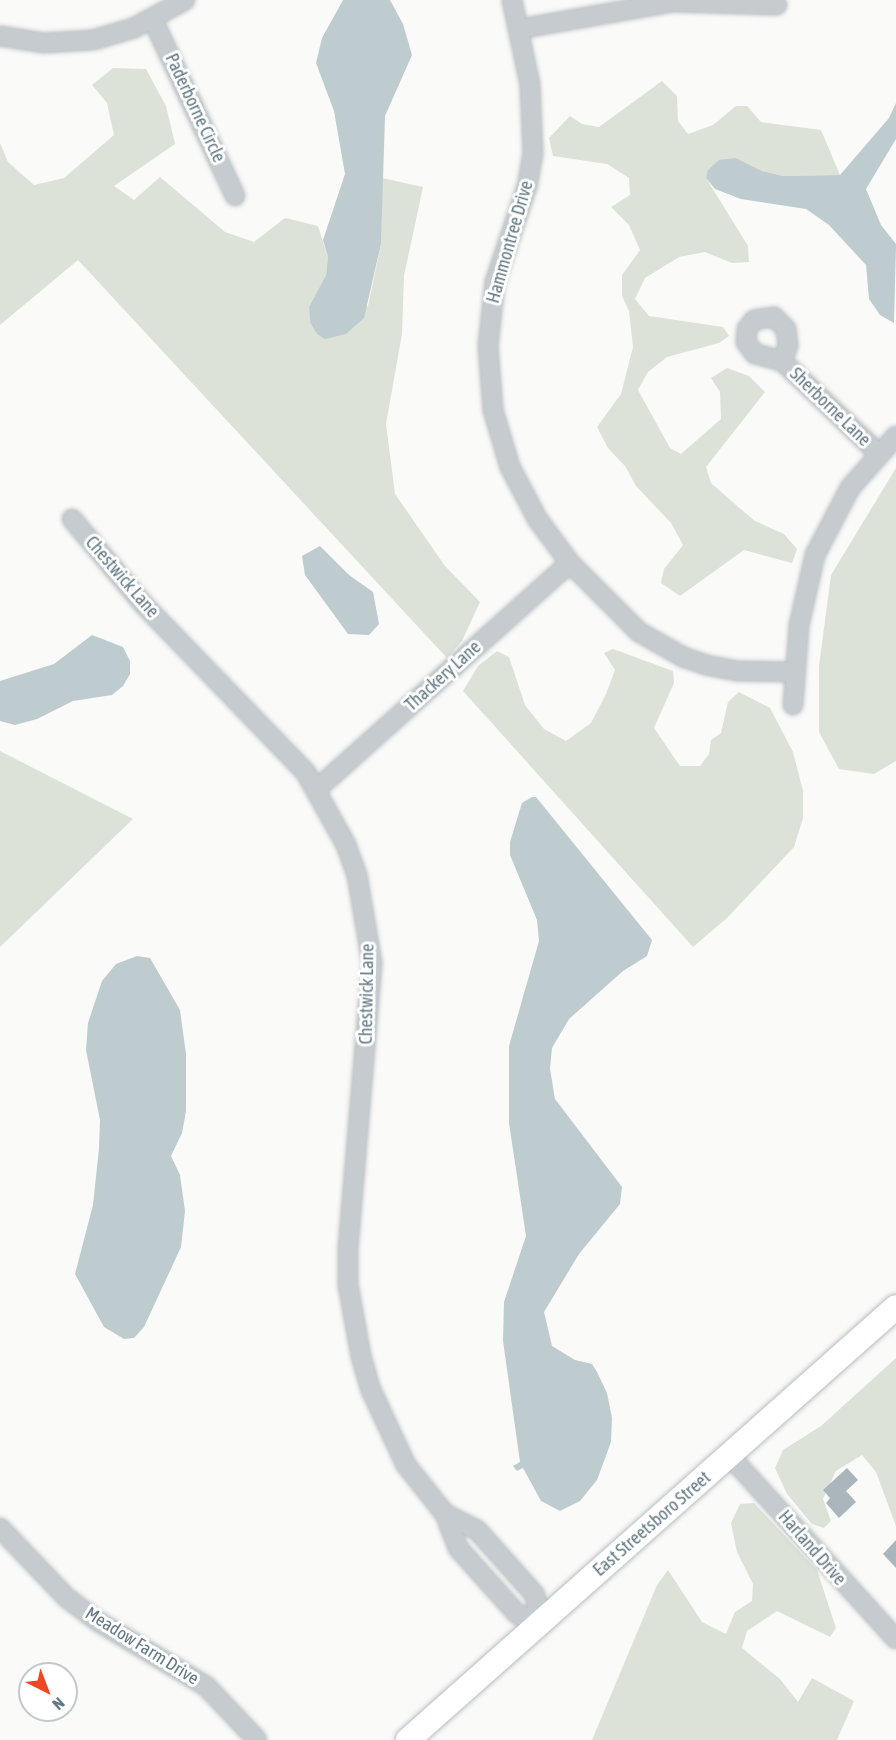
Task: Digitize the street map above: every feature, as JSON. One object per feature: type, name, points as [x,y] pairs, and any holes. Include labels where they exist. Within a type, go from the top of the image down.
[{"type":"main road","name":"East Streetsboro Street","points":[[408,1740],[896,1307]]},
{"type":"street","points":[[0,36],[72,43],[104,38],[153,20],[185,0]]},
{"type":"street","name":"Hammontree Drive","points":[[512,0],[533,107],[533,153],[527,186],[495,282],[490,314],[489,378],[493,410],[510,467],[538,520],[570,563],[639,632],[683,657],[736,671],[795,672]]},
{"type":"street","points":[[519,29],[622,4],[672,2],[777,5]]},
{"type":"street","name":"Paderborne Circle","points":[[153,20],[235,196]]},
{"type":"street","name":"Sherborne Lane","points":[[782,361],[878,453]]},
{"type":"street","points":[[793,705],[804,592],[815,555],[840,504],[878,453],[896,436]]},
{"type":"street","name":"Chestwick Lane","points":[[72,519],[180,643],[276,737],[317,789],[346,845],[357,875],[372,963],[348,1250],[353,1323],[371,1390],[387,1426],[406,1465],[445,1514],[458,1548],[517,1614],[541,1622]]},
{"type":"street","name":"Thackery Lane","points":[[317,789],[570,563]]},
{"type":"street","name":"Harland Drive","points":[[729,1455],[896,1639]]},
{"type":"street","name":"Chestwick Lane","points":[[445,1514],[477,1530],[535,1595],[541,1622]]},
{"type":"street","name":"Meadow Farm Drive","points":[[0,1528],[67,1598],[99,1622],[199,1681],[257,1740]]},
{"type":"shaded area","points":[[343,0],[390,0],[403,24],[412,55],[385,116],[381,244],[364,318],[346,334],[325,339],[317,334],[310,322],[309,307],[326,275],[328,257],[323,240],[345,174],[334,111],[316,63],[322,38]]},
{"type":"shaded area","points":[[113,68],[146,69],[166,106],[175,144],[114,186],[134,200],[160,177],[225,232],[254,242],[285,218],[318,226],[328,257],[326,275],[309,307],[310,322],[368,306],[381,244],[382,178],[423,187],[404,276],[402,334],[386,424],[395,494],[445,566],[480,602],[462,641],[447,658],[78,260],[0,325],[0,143],[8,162],[34,185],[64,178],[114,135],[107,103],[92,85]]},
{"type":"shaded area","points":[[662,81],[677,96],[678,121],[688,134],[713,125],[736,106],[747,106],[761,122],[821,130],[840,175],[783,176],[762,171],[736,158],[706,178],[748,246],[749,262],[732,263],[705,252],[679,257],[645,278],[635,299],[649,316],[723,327],[729,336],[719,343],[667,357],[648,372],[638,390],[670,448],[681,454],[721,419],[720,392],[711,378],[727,368],[749,376],[765,392],[706,467],[711,483],[755,521],[784,534],[797,549],[792,563],[744,550],[680,596],[661,583],[664,569],[683,545],[671,523],[636,486],[625,466],[608,448],[597,427],[621,394],[633,347],[629,311],[622,296],[622,275],[640,250],[629,225],[611,207],[630,195],[629,178],[607,164],[553,156],[549,138],[570,116],[582,124],[599,127]]},
{"type":"shaded area","points":[[896,103],[896,139],[866,189],[881,225],[896,244],[894,323],[880,315],[869,299],[866,265],[829,225],[806,209],[741,199],[715,189],[706,178],[708,170],[719,160],[736,158],[762,171],[783,176],[840,175],[889,118]]},
{"type":"shaded area","points":[[896,468],[896,761],[874,774],[839,769],[819,732],[819,666],[831,575]]},
{"type":"shaded area","points":[[320,546],[349,575],[373,592],[379,624],[369,635],[348,634],[305,575],[302,556]]},
{"type":"shaded area","points":[[92,635],[123,647],[130,661],[130,674],[123,686],[112,695],[73,701],[37,719],[15,725],[0,721],[0,681],[54,664]]},
{"type":"shaded area","points":[[613,649],[673,671],[674,683],[654,728],[680,766],[700,766],[709,754],[711,740],[721,733],[728,702],[739,692],[770,708],[793,752],[803,791],[803,818],[794,847],[727,918],[693,947],[463,691],[478,666],[497,651],[509,657],[525,705],[544,729],[566,741],[591,723],[606,694],[615,670],[604,653]]},
{"type":"shaded area","points":[[0,751],[133,819],[0,947]]},
{"type":"shaded area","points":[[536,797],[652,940],[647,956],[623,971],[569,1019],[552,1048],[550,1069],[555,1099],[622,1187],[620,1204],[579,1254],[544,1312],[552,1346],[575,1360],[592,1364],[607,1393],[612,1418],[611,1442],[597,1480],[580,1501],[560,1511],[541,1501],[523,1468],[517,1471],[513,1466],[520,1462],[503,1341],[504,1302],[526,1236],[509,1123],[509,1046],[539,941],[537,920],[510,855],[510,842],[522,803]]},
{"type":"shaded area","points":[[137,956],[150,958],[180,1010],[186,1054],[186,1111],[182,1133],[171,1156],[180,1175],[185,1211],[181,1247],[144,1327],[134,1338],[124,1339],[104,1327],[75,1274],[93,1205],[99,1148],[100,1120],[86,1050],[88,1023],[102,981],[116,964]]},
{"type":"shaded area","points":[[896,1358],[896,1526],[876,1472],[862,1455],[836,1471],[823,1499],[831,1521],[824,1528],[812,1524],[787,1494],[775,1468],[783,1450],[821,1426]]},
{"type":"shaded area","points":[[754,1503],[817,1570],[836,1628],[830,1637],[777,1611],[747,1631],[742,1648],[780,1679],[798,1702],[812,1678],[854,1701],[837,1740],[592,1740],[657,1585],[668,1570],[702,1622],[726,1634],[735,1612],[752,1601],[753,1584],[737,1552],[731,1523],[740,1504]]},
{"type":"building","points":[[847,1468],[858,1480],[846,1491],[856,1502],[839,1518],[826,1503],[830,1498],[823,1490]]},
{"type":"building","points":[[896,1540],[896,1568],[883,1554]]}]
